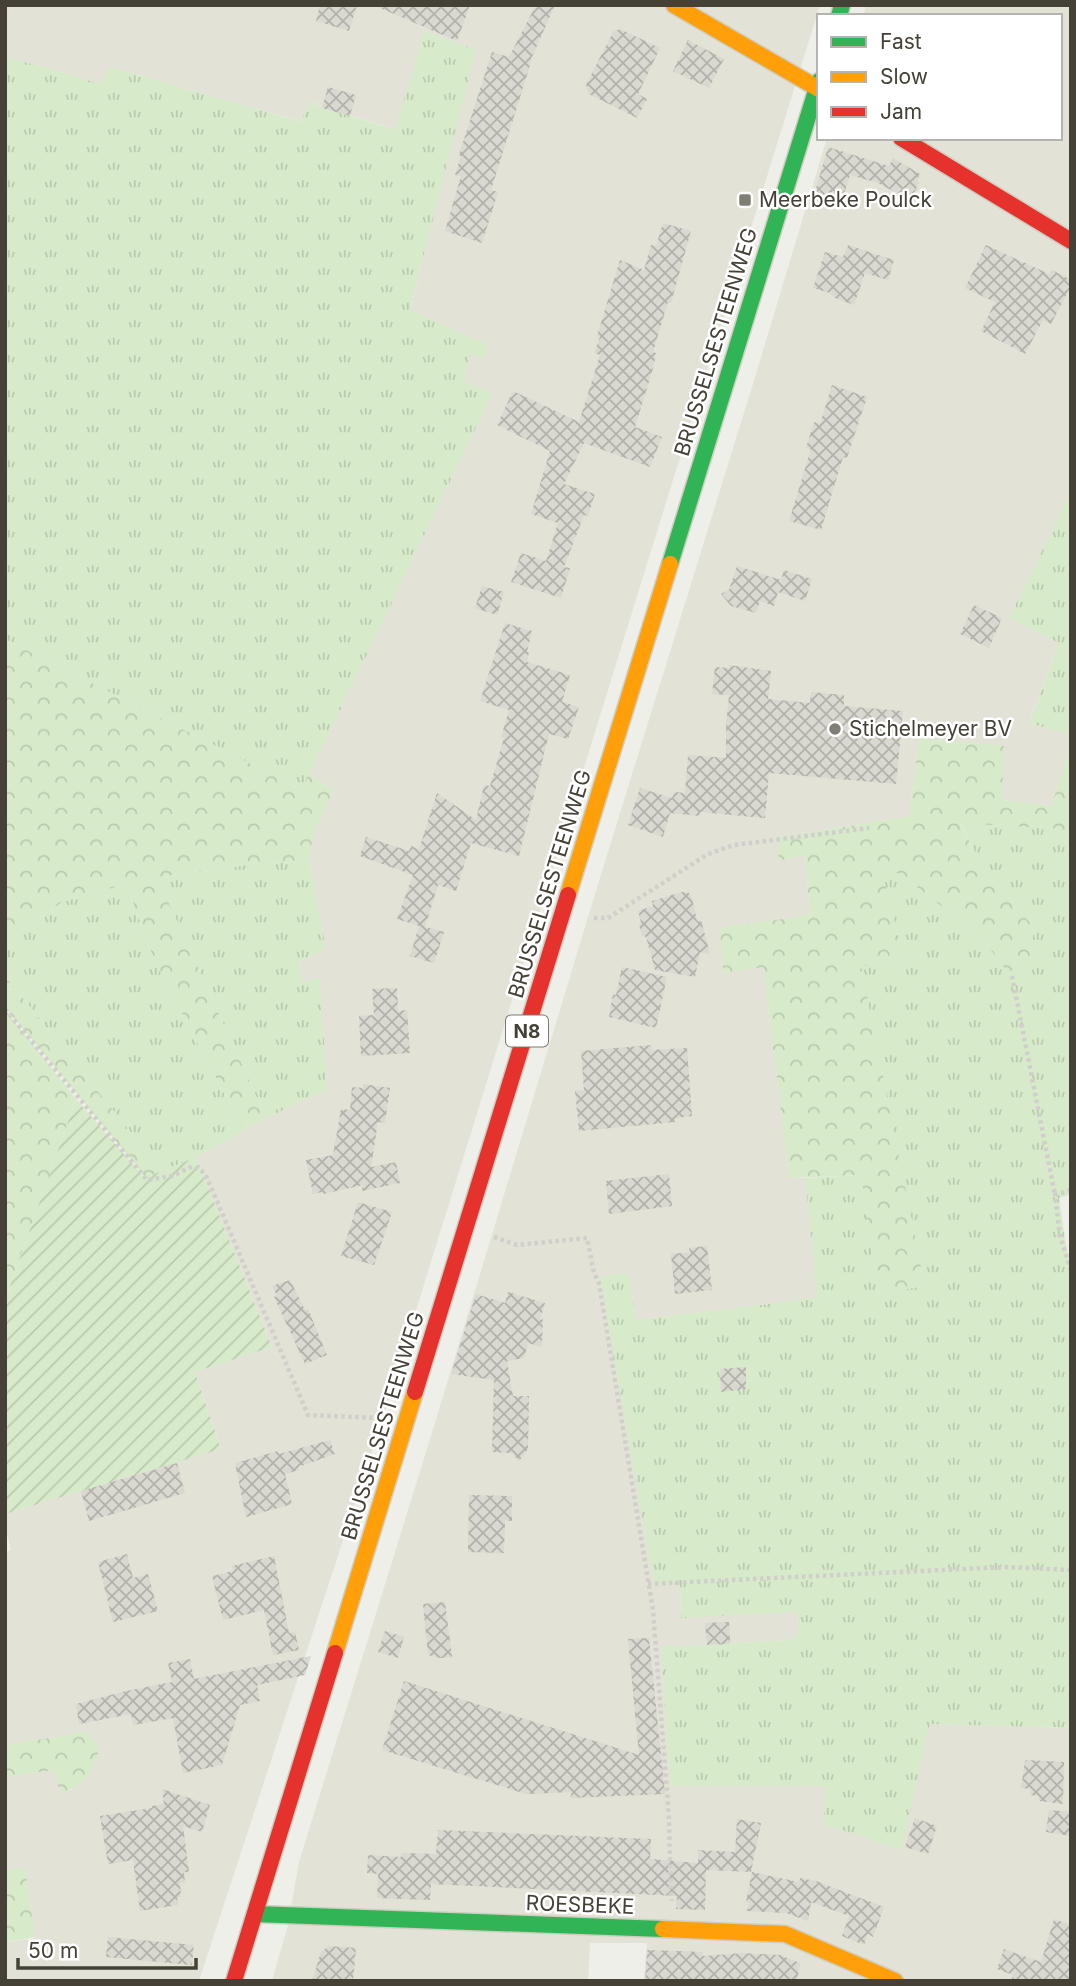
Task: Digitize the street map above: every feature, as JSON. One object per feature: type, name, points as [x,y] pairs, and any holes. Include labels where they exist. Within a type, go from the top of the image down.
[{"type":"main road","points":[[674,5],[817,85]]},
{"type":"main road","name":"BRUSSELSESTEENWEG","points":[[234,1981],[817,89]]},
{"type":"main road","points":[[904,140],[1071,241]]},
{"type":"main road","name":"ROESBEKE","points":[[255,1914],[785,1934],[895,1981]]},
{"type":"path","points":[[561,918],[608,918],[708,854],[734,845],[869,828]]},
{"type":"path","points":[[1013,976],[1055,1195],[1060,1236],[1071,1270]]},
{"type":"path","points":[[5,1009],[147,1180],[172,1176],[193,1166],[205,1173],[308,1415],[407,1419]]},
{"type":"path","points":[[1055,1195],[1071,1190]]},
{"type":"path","points":[[466,1227],[517,1245],[587,1238],[598,1283],[653,1610],[669,1819],[671,1930]]},
{"type":"path","points":[[648,1584],[1004,1567],[1071,1570]]},
{"type":"shaded area","points":[[5,5],[820,5],[379,1430],[199,1981],[5,1981],[5,1942],[35,1938],[25,1868],[5,1870],[5,1777],[55,1769],[60,1793],[72,1790],[87,1732],[5,1745],[5,1552],[11,1550],[5,1514],[221,1448],[195,1372],[272,1347],[196,1157],[266,1118],[319,978],[303,982],[299,961],[326,949],[309,856],[314,833],[334,790],[309,775],[492,394],[463,382],[471,354],[488,345],[410,311],[475,50],[424,31],[396,130],[310,102],[302,122],[109,67],[101,84],[7,57],[5,67]]},
{"type":"shaded area","points":[[866,5],[1071,5],[1071,492],[1010,618],[1059,643],[1029,722],[1071,735],[1071,748],[1051,806],[1002,800],[919,738],[909,816],[778,838],[805,854],[810,915],[721,928],[723,973],[763,966],[789,1178],[805,1178],[818,1298],[636,1320],[629,1273],[599,1277],[680,1584],[681,1617],[797,1612],[798,1634],[790,1640],[707,1645],[930,1724],[1071,1728],[1071,1981],[644,1981],[647,1943],[590,1943],[588,1981],[272,1981],[288,1925],[299,1862],[826,140],[1062,140],[1062,14],[864,14]]},
{"type":"green space","points":[[424,31],[476,50],[410,310],[488,345],[483,359],[471,354],[463,381],[492,394],[302,790],[5,639],[5,67],[7,57],[101,84],[109,67],[301,122],[309,102],[395,130]]},
{"type":"green space","points":[[1071,492],[1071,735],[1029,723],[1059,643],[1009,618]]},
{"type":"green space","points":[[5,639],[302,790],[309,775],[334,790],[314,833],[309,856],[290,862],[261,863],[157,877],[266,1118],[244,1131],[156,964],[126,884],[62,902],[5,943]]},
{"type":"green space","points":[[919,738],[1004,746],[1002,800],[1051,806],[1071,748],[1071,849],[1061,829],[960,823],[985,872],[1033,926],[1033,958],[1008,973],[982,938],[900,874],[881,868],[905,963],[861,966],[925,1286],[878,1293],[861,1175],[789,1178],[763,967],[723,973],[720,928],[810,915],[805,855],[778,861],[778,838],[909,816]]},
{"type":"green space","points":[[960,822],[1062,829],[1071,849],[1071,1194],[1059,1198],[1071,1276],[1071,1728],[930,1724],[902,1850],[824,1824],[825,1786],[670,1786],[661,1646],[790,1640],[798,1633],[797,1612],[681,1618],[680,1585],[654,1585],[599,1277],[629,1273],[636,1320],[817,1298],[805,1178],[861,1175],[878,1293],[925,1286],[860,966],[905,963],[880,867],[900,874],[982,938],[1008,972],[1033,926],[985,872]]},
{"type":"green space","points":[[309,856],[326,949],[299,961],[303,982],[320,978],[327,1090],[266,1118],[157,877],[261,863],[290,862]]},
{"type":"green space","points":[[126,884],[156,964],[244,1131],[196,1157],[162,1171],[5,976],[5,943],[62,902]]},
{"type":"green space","points":[[5,976],[162,1171],[146,1178],[5,1007]]},
{"type":"green space","points":[[5,1009],[76,1099],[5,1300]]},
{"type":"green space","points":[[76,1099],[145,1178],[196,1157],[272,1347],[195,1372],[221,1449],[5,1514],[5,1300]]},
{"type":"green space","points":[[87,1732],[100,1748],[87,1777],[69,1790],[60,1794],[54,1770],[5,1777],[5,1745]]},
{"type":"green space","points":[[25,1868],[35,1937],[5,1942],[5,1870]]},
{"type":"building","points":[[320,5],[357,5],[349,31],[316,21]]},
{"type":"building","points":[[373,5],[470,5],[457,41]]},
{"type":"building","points":[[536,5],[555,5],[531,59],[491,190],[498,192],[482,243],[445,231],[461,176],[455,175],[461,156],[459,155],[492,52],[509,57]]},
{"type":"building","points":[[620,29],[660,48],[638,94],[647,99],[637,118],[589,94],[586,85],[613,32]]},
{"type":"building","points":[[688,40],[724,59],[709,88],[673,71]]},
{"type":"building","points":[[328,87],[356,95],[350,116],[322,108]]},
{"type":"building","points":[[828,147],[889,166],[893,158],[920,174],[911,201],[878,183],[850,175],[840,207],[813,199]]},
{"type":"building","points":[[663,223],[691,231],[671,303],[668,302],[653,352],[656,353],[654,365],[635,427],[662,437],[650,467],[584,443],[564,484],[595,494],[588,516],[584,515],[564,567],[570,568],[561,598],[511,582],[521,553],[546,561],[558,523],[531,514],[550,451],[497,425],[513,391],[579,422],[600,355],[594,353],[600,337],[597,336],[620,260],[644,270],[651,245],[656,246]]},
{"type":"building","points":[[848,245],[894,260],[888,280],[865,273],[854,305],[813,288],[825,252],[843,257]]},
{"type":"building","points":[[986,245],[1049,274],[1052,270],[1071,280],[1071,286],[1051,324],[1043,320],[1025,354],[981,331],[995,302],[965,288]]},
{"type":"building","points":[[832,385],[867,397],[847,458],[843,457],[821,530],[789,521],[811,449],[806,448],[814,422],[820,424]]},
{"type":"building","points":[[737,566],[781,580],[784,570],[812,579],[805,601],[778,592],[774,606],[760,601],[756,613],[731,606],[721,594],[729,590]]},
{"type":"building","points":[[482,586],[504,592],[497,615],[475,608]]},
{"type":"building","points":[[974,605],[1002,618],[989,648],[960,634]]},
{"type":"building","points":[[505,623],[532,631],[527,662],[570,675],[562,702],[579,707],[568,739],[549,734],[519,856],[471,843],[456,891],[438,885],[425,927],[444,932],[434,963],[410,956],[419,926],[397,919],[413,875],[360,856],[366,837],[409,851],[411,846],[419,849],[437,793],[476,820],[484,785],[490,786],[509,710],[480,701]]},
{"type":"building","points":[[729,665],[771,671],[768,699],[810,703],[811,692],[844,695],[844,706],[903,711],[896,784],[769,773],[765,818],[700,812],[700,816],[670,813],[663,837],[628,825],[640,788],[672,798],[674,792],[685,793],[688,755],[726,758],[729,695],[712,694],[715,667],[729,668]]},
{"type":"building","points":[[682,892],[689,893],[692,898],[697,921],[701,920],[710,954],[700,952],[695,977],[655,970],[646,937],[642,935],[639,925],[641,922],[638,911],[653,906],[652,901]]},
{"type":"building","points":[[622,967],[667,977],[656,1028],[609,1017]]},
{"type":"building","points":[[397,988],[398,1011],[407,1010],[410,1053],[361,1056],[359,1016],[374,1015],[372,989]]},
{"type":"building","points":[[652,1045],[651,1050],[687,1048],[692,1116],[675,1118],[675,1122],[579,1131],[575,1091],[584,1090],[581,1051]]},
{"type":"building","points":[[363,1084],[390,1088],[385,1123],[378,1122],[371,1167],[396,1162],[400,1183],[362,1191],[363,1185],[313,1194],[306,1160],[333,1155],[341,1109],[350,1110],[352,1087],[363,1088]]},
{"type":"building","points":[[669,1174],[672,1206],[609,1214],[606,1181]]},
{"type":"building","points":[[358,1202],[392,1212],[374,1265],[341,1256]]},
{"type":"building","points":[[707,1246],[712,1290],[675,1294],[671,1254],[690,1252],[689,1248]]},
{"type":"building","points":[[290,1280],[305,1310],[308,1309],[327,1355],[305,1364],[274,1297],[277,1296],[272,1286]]},
{"type":"building","points":[[508,1292],[545,1303],[540,1320],[543,1319],[542,1347],[528,1343],[524,1358],[507,1361],[513,1396],[529,1396],[528,1449],[519,1461],[512,1453],[492,1452],[494,1380],[451,1374],[476,1294],[505,1303]]},
{"type":"building","points":[[746,1367],[746,1389],[721,1392],[720,1369]]},
{"type":"building","points":[[330,1440],[335,1454],[285,1474],[292,1504],[246,1517],[235,1463]]},
{"type":"building","points":[[177,1463],[185,1493],[89,1521],[81,1491]]},
{"type":"building","points":[[469,1495],[512,1496],[512,1521],[505,1520],[504,1553],[468,1552]]},
{"type":"building","points":[[127,1554],[133,1578],[148,1574],[158,1611],[113,1622],[98,1562]]},
{"type":"building","points":[[274,1556],[289,1633],[295,1632],[299,1650],[273,1655],[264,1610],[223,1620],[212,1576],[233,1571],[232,1566]]},
{"type":"building","points":[[445,1602],[452,1657],[440,1658],[428,1655],[423,1604]]},
{"type":"building","points":[[729,1622],[730,1644],[707,1645],[705,1623]]},
{"type":"building","points":[[385,1631],[404,1637],[398,1658],[378,1652]]},
{"type":"building","points":[[649,1638],[665,1794],[570,1798],[572,1792],[526,1794],[382,1750],[404,1681],[639,1755],[628,1639]]},
{"type":"building","points":[[311,1656],[305,1675],[257,1685],[260,1701],[240,1705],[222,1765],[183,1773],[173,1718],[133,1725],[131,1714],[79,1724],[76,1704],[172,1682],[168,1663],[190,1659],[194,1679]]},
{"type":"building","points":[[1027,1760],[1064,1762],[1063,1804],[1039,1801],[1039,1796],[1030,1795],[1031,1789],[1021,1788]]},
{"type":"building","points":[[162,1789],[210,1805],[202,1832],[183,1826],[189,1872],[184,1872],[185,1883],[180,1883],[181,1897],[177,1897],[178,1905],[140,1911],[133,1860],[108,1864],[100,1816],[164,1804]]},
{"type":"building","points":[[1049,1810],[1071,1812],[1071,1836],[1046,1832]]},
{"type":"building","points":[[915,1818],[937,1826],[928,1854],[905,1847]]},
{"type":"building","points":[[737,1819],[761,1823],[751,1872],[706,1870],[705,1910],[676,1909],[677,1896],[431,1884],[430,1900],[377,1898],[378,1874],[367,1873],[368,1855],[401,1857],[402,1853],[436,1854],[438,1830],[651,1839],[650,1859],[698,1863],[698,1850],[735,1852]]},
{"type":"building","points":[[752,1872],[799,1882],[800,1878],[816,1881],[884,1907],[873,1937],[868,1934],[864,1945],[842,1936],[849,1916],[811,1902],[808,1921],[786,1913],[747,1911],[749,1903],[746,1902]]},
{"type":"building","points":[[1054,1919],[1071,1925],[1071,1981],[1011,1981],[1013,1975],[997,1969],[1004,1949],[1041,1962]]},
{"type":"building","points":[[108,1937],[194,1945],[192,1965],[106,1957]]},
{"type":"building","points":[[329,1946],[356,1948],[353,1981],[312,1981],[321,1952]]},
{"type":"building","points":[[647,1950],[703,1952],[703,1956],[743,1953],[780,1955],[800,1963],[797,1981],[645,1981]]},
{"type":"traffic: fast","points":[[840,14],[842,5]]},
{"type":"traffic: fast","points":[[670,564],[817,87]]},
{"type":"traffic: fast","points":[[255,1914],[663,1929]]},
{"type":"traffic: slow","points":[[674,5],[817,88]]},
{"type":"traffic: slow","points":[[568,895],[670,564]]},
{"type":"traffic: slow","points":[[335,1653],[415,1392]]},
{"type":"traffic: slow","points":[[663,1929],[785,1934],[895,1981]]},
{"type":"traffic: jam","points":[[904,140],[1071,241]]},
{"type":"traffic: jam","points":[[415,1392],[568,895]]},
{"type":"traffic: jam","points":[[234,1981],[335,1653]]},
{"type":"place","name":"Meerbeke Poulck","points":[[745,200]]},
{"type":"place","name":"Stichelmeyer BV","points":[[835,729]]}]
